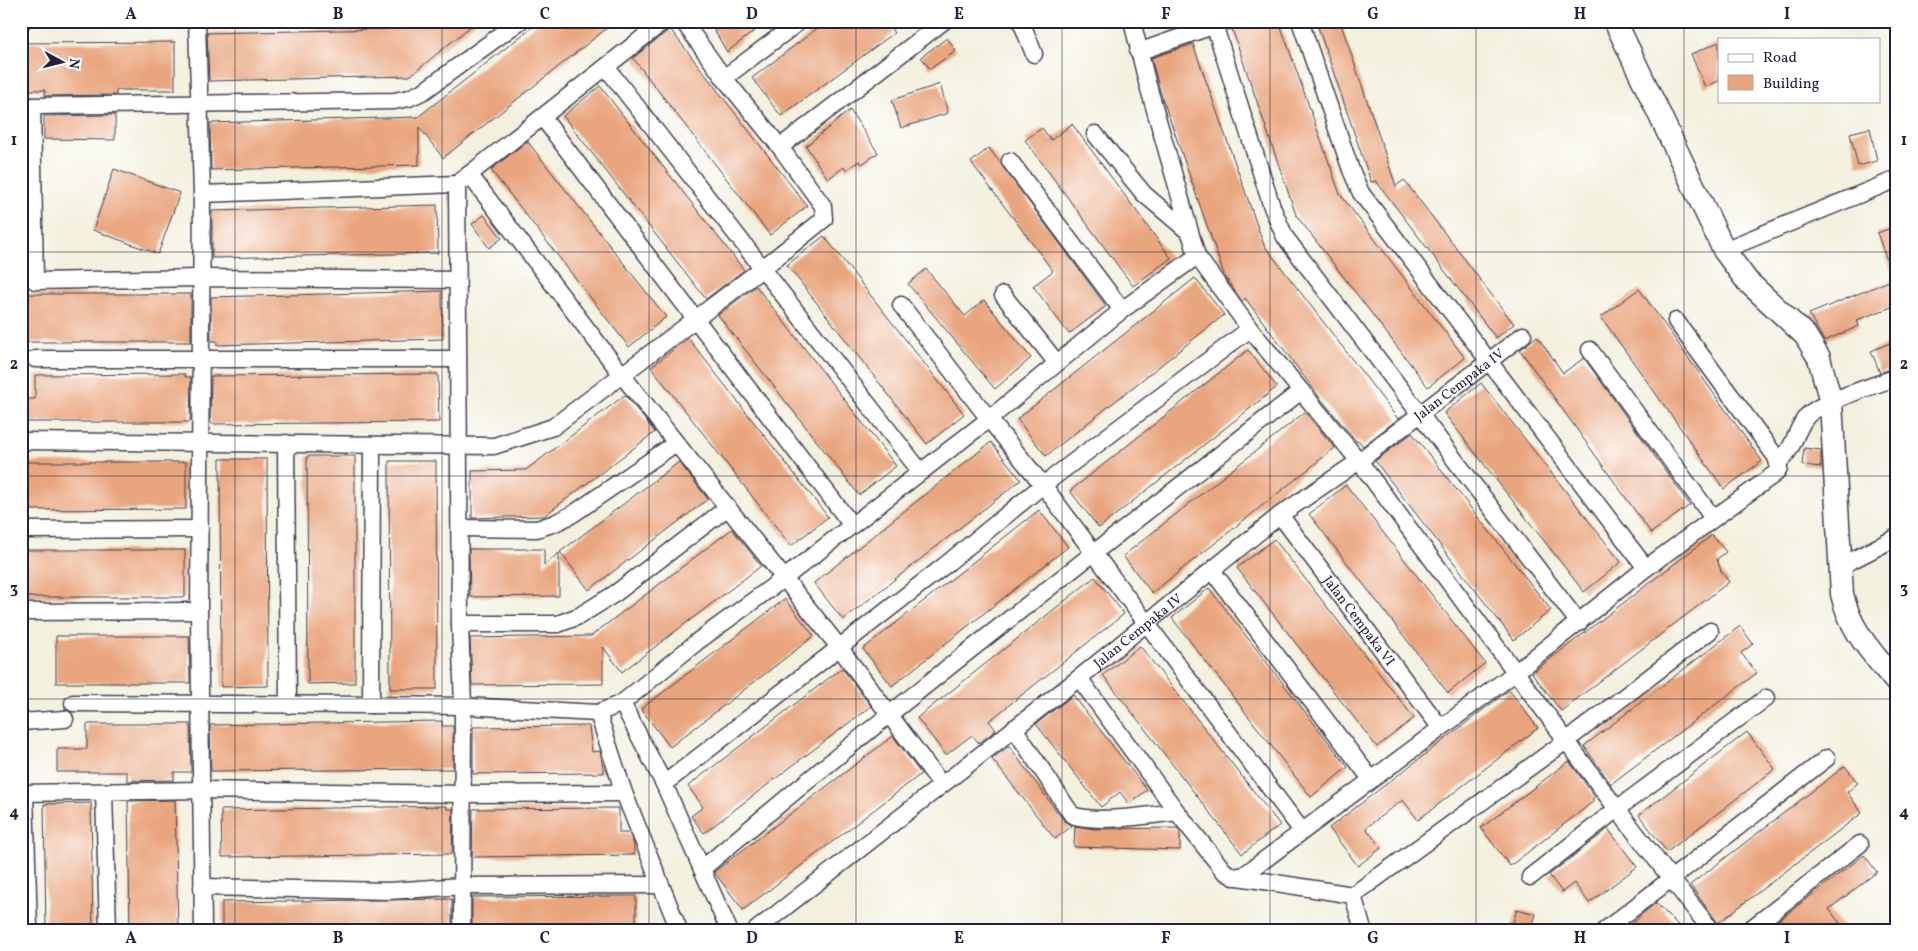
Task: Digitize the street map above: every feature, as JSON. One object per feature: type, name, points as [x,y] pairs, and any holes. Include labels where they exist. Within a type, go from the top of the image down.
[{"type":"street","points":[[197,21],[202,104],[202,361],[199,611],[202,704],[203,930]]},
{"type":"street","points":[[456,280],[201,278],[28,281],[27,106],[394,101],[409,98],[424,91],[520,21]]},
{"type":"street","points":[[202,194],[463,179],[664,21]]},
{"type":"street","points":[[22,441],[494,446],[553,426],[763,268],[821,222],[825,215],[822,206],[780,146],[724,78],[683,21]]},
{"type":"street","points":[[724,78],[800,21]]},
{"type":"street","points":[[780,146],[944,21]]},
{"type":"street","points":[[1021,21],[1034,54]]},
{"type":"street","points":[[1132,21],[1138,52],[1197,256],[1250,329],[1300,392],[1359,461],[1617,809],[1711,930]]},
{"type":"street","points":[[1300,21],[1351,170],[1361,192],[1646,568]]},
{"type":"street","points":[[1615,21],[1724,250],[1746,281],[1797,326],[1812,344],[1819,358],[1831,402],[1842,594],[1850,621],[1897,683]]},
{"type":"street","points":[[1138,52],[1218,23],[1272,207],[1282,231],[1579,623]]},
{"type":"street","points":[[606,67],[920,471]]},
{"type":"street","points":[[543,118],[851,524]]},
{"type":"street","points":[[1095,134],[1144,194],[1190,233]]},
{"type":"street","points":[[1010,162],[1122,310]]},
{"type":"street","points":[[462,930],[463,706],[460,624],[456,280],[463,179]]},
{"type":"street","points":[[463,179],[622,375],[783,579],[840,647],[941,784]]},
{"type":"street","points":[[1724,250],[1897,179]]},
{"type":"street","points":[[73,703],[463,706],[598,713],[622,703],[698,641],[783,579],[851,524],[989,419],[1056,362],[1122,310],[1197,256]]},
{"type":"street","points":[[1004,295],[1056,362]]},
{"type":"street","points":[[901,305],[989,419],[1043,485],[1302,831]]},
{"type":"street","points":[[1676,322],[1779,462]]},
{"type":"street","points":[[664,784],[944,566],[1043,485],[1250,329]]},
{"type":"street","name":"Jalan Cempaka IV","points":[[756,930],[1213,572],[1280,515],[1359,461],[1523,335]]},
{"type":"street","points":[[1590,350],[1713,518]]},
{"type":"street","points":[[35,360],[458,359]]},
{"type":"street","points":[[1238,876],[1244,875],[1516,672],[1646,568],[1767,481],[1778,470],[1779,462],[1791,448],[1805,418],[1818,406],[1897,377]]},
{"type":"street","points":[[702,870],[799,786],[889,714],[1300,392]]},
{"type":"street","points":[[286,443],[288,705]]},
{"type":"street","points":[[460,528],[537,529],[555,523],[573,514],[676,443]]},
{"type":"street","points":[[371,705],[372,444]]},
{"type":"street","points":[[460,624],[558,624],[568,621],[616,593],[727,508]]},
{"type":"street","name":"Jalan Cempaka VI","points":[[1280,515],[1440,727]]},
{"type":"street","points":[[21,530],[200,529]]},
{"type":"street","points":[[1841,566],[1897,537]]},
{"type":"street","points":[[1213,572],[1372,779]]},
{"type":"street","points":[[21,612],[199,611]]},
{"type":"street","points":[[1079,678],[1177,812],[1224,871],[1238,876],[1353,895],[1566,741],[1710,631]]},
{"type":"street","points":[[1530,877],[1617,809],[1766,698]]},
{"type":"street","points":[[622,703],[664,784],[729,930]]},
{"type":"street","points":[[598,713],[624,793],[679,930]]},
{"type":"street","points":[[21,722],[65,719]]},
{"type":"street","points":[[1014,728],[1072,815],[1082,817],[1130,817],[1177,812]]},
{"type":"street","points":[[1605,930],[1643,898],[1673,879],[1827,758]]},
{"type":"street","points":[[29,930],[23,793],[202,790],[462,794],[624,793]]},
{"type":"street","points":[[104,792],[108,930]]},
{"type":"street","points":[[1749,930],[1860,844]]},
{"type":"street","points":[[202,887],[389,890],[463,886],[661,885]]},
{"type":"street","points":[[1353,895],[1362,930]]},
{"type":"building","points":[[395,21],[477,21],[410,76],[209,81],[207,33],[386,29]]},
{"type":"building","points":[[540,21],[616,21],[443,158],[419,127],[419,165],[211,170],[210,123],[418,117]]},
{"type":"building","points":[[709,21],[767,21],[727,52]]},
{"type":"building","points":[[827,21],[886,21],[894,33],[781,116],[752,78]]},
{"type":"building","points":[[1250,21],[1279,21],[1340,194],[1465,358],[1428,387],[1296,215],[1232,29]]},
{"type":"building","points":[[1316,21],[1340,21],[1396,186],[1404,180],[1514,324],[1496,338],[1376,181],[1371,182]]},
{"type":"building","points":[[670,29],[807,206],[770,235],[633,58]]},
{"type":"building","points":[[947,38],[956,51],[930,69],[921,57]]},
{"type":"building","points":[[175,42],[175,90],[116,90],[116,95],[45,96],[45,90],[21,90],[21,43]]},
{"type":"building","points":[[1718,42],[1718,81],[1705,87],[1691,54]]},
{"type":"building","points":[[1193,44],[1264,245],[1398,419],[1363,446],[1359,441],[1357,442],[1321,399],[1245,298],[1242,301],[1225,277],[1161,94],[1151,58]]},
{"type":"building","points":[[940,84],[948,113],[901,128],[892,100]]},
{"type":"building","points":[[600,86],[744,270],[706,299],[563,116]]},
{"type":"building","points":[[850,110],[878,153],[862,164],[859,161],[846,170],[844,167],[828,179],[806,146]]},
{"type":"building","points":[[115,115],[115,140],[44,139],[44,116]]},
{"type":"building","points":[[1072,124],[1171,258],[1133,286],[1025,140],[1042,128],[1051,140]]},
{"type":"building","points":[[1870,128],[1877,161],[1858,166],[1850,133]]},
{"type":"building","points":[[527,141],[666,317],[629,347],[491,170]]},
{"type":"building","points":[[989,148],[1106,306],[1069,334],[1033,286],[1053,271],[971,162]]},
{"type":"building","points":[[114,169],[180,193],[158,254],[93,230]]},
{"type":"building","points":[[437,205],[438,253],[212,258],[212,211]]},
{"type":"building","points":[[484,215],[502,238],[489,248],[472,224]]},
{"type":"building","points":[[1897,226],[1897,305],[1857,320],[1859,326],[1824,341],[1809,314],[1894,279],[1877,233]]},
{"type":"building","points":[[824,236],[964,414],[927,444],[787,265]]},
{"type":"building","points":[[926,269],[965,316],[984,300],[1031,358],[995,389],[908,284]]},
{"type":"building","points":[[1195,278],[1224,315],[1046,456],[1017,419]]},
{"type":"building","points":[[756,286],[896,466],[859,495],[718,315]]},
{"type":"building","points":[[1639,289],[1762,461],[1724,489],[1601,317]]},
{"type":"building","points":[[442,291],[443,339],[217,345],[217,341],[211,341],[211,297]]},
{"type":"building","points":[[21,294],[191,294],[191,342],[26,342],[26,316],[21,316]]},
{"type":"building","points":[[1537,336],[1563,373],[1584,358],[1690,505],[1651,533],[1520,350]]},
{"type":"building","points":[[688,338],[828,517],[791,546],[651,367]]},
{"type":"building","points":[[1897,340],[1897,366],[1880,373],[1871,351]]},
{"type":"building","points":[[1248,350],[1277,387],[1099,528],[1070,491]]},
{"type":"building","points":[[185,374],[185,377],[191,377],[190,422],[21,422],[21,399],[35,399],[35,375]]},
{"type":"building","points":[[438,374],[439,422],[212,424],[210,422],[211,376]]},
{"type":"building","points":[[1481,383],[1621,562],[1584,592],[1444,413]]},
{"type":"building","points":[[625,395],[655,432],[544,516],[472,518],[472,471],[526,470]]},
{"type":"building","points":[[1305,412],[1335,448],[1152,593],[1123,556]]},
{"type":"building","points":[[1412,433],[1551,610],[1514,640],[1375,461]]},
{"type":"building","points":[[991,442],[1021,480],[843,620],[814,583]]},
{"type":"building","points":[[1804,448],[1821,450],[1821,467],[1802,465]]},
{"type":"building","points":[[307,456],[355,456],[355,683],[308,684]]},
{"type":"building","points":[[220,459],[267,459],[268,686],[221,687]]},
{"type":"building","points":[[389,461],[436,461],[437,689],[390,689]]},
{"type":"building","points":[[21,462],[186,462],[186,509],[21,510]]},
{"type":"building","points":[[679,462],[708,499],[589,590],[560,552]]},
{"type":"building","points":[[1346,485],[1485,663],[1448,693],[1309,514]]},
{"type":"building","points":[[1039,510],[1068,547],[892,686],[863,649]]},
{"type":"building","points":[[732,529],[761,566],[622,672],[603,647],[603,684],[472,685],[470,638],[591,636]]},
{"type":"building","points":[[1712,535],[1726,552],[1717,559],[1721,571],[1729,582],[1561,711],[1532,673]]},
{"type":"building","points":[[1274,539],[1414,718],[1377,747],[1237,568]]},
{"type":"building","points":[[469,549],[544,549],[544,565],[559,553],[559,596],[470,597]]},
{"type":"building","points":[[21,550],[185,550],[185,597],[21,597]]},
{"type":"building","points":[[1095,577],[1124,614],[989,721],[996,730],[979,743],[972,735],[946,755],[917,718]]},
{"type":"building","points":[[1209,588],[1348,767],[1311,797],[1172,618]]},
{"type":"building","points":[[785,599],[814,636],[670,747],[641,709]]},
{"type":"building","points":[[1740,626],[1753,644],[1741,653],[1757,673],[1611,784],[1584,746]]},
{"type":"building","points":[[56,636],[189,636],[190,683],[56,683]]},
{"type":"building","points":[[1140,646],[1280,825],[1242,854],[1103,675]]},
{"type":"building","points":[[842,668],[871,706],[704,833],[691,816],[703,807],[688,786]]},
{"type":"building","points":[[1509,690],[1538,728],[1418,820],[1403,800],[1390,809],[1366,828],[1381,848],[1358,866],[1329,828]]},
{"type":"building","points":[[1073,695],[1147,790],[1129,804],[1120,792],[1101,807],[1036,724]]},
{"type":"building","points":[[442,721],[442,726],[453,726],[453,769],[211,771],[210,725]]},
{"type":"building","points":[[87,724],[190,724],[191,772],[174,772],[174,780],[127,781],[127,772],[57,772],[57,749],[87,749]]},
{"type":"building","points":[[589,726],[592,752],[600,751],[604,773],[473,774],[473,727]]},
{"type":"building","points":[[1747,732],[1775,769],[1667,852],[1639,815]]},
{"type":"building","points":[[893,736],[921,774],[743,910],[714,872]]},
{"type":"building","points":[[1009,746],[1064,821],[1072,826],[1055,839],[992,759]]},
{"type":"building","points":[[1569,761],[1595,797],[1592,799],[1594,801],[1510,866],[1481,828]]},
{"type":"building","points":[[1845,766],[1858,783],[1847,792],[1862,813],[1718,923],[1690,885]]},
{"type":"building","points":[[175,800],[178,930],[130,930],[128,801]]},
{"type":"building","points":[[91,803],[93,930],[46,930],[44,804]]},
{"type":"building","points":[[447,806],[447,809],[453,809],[452,854],[222,857],[221,810]]},
{"type":"building","points":[[619,808],[619,833],[629,833],[634,845],[634,855],[472,857],[473,809]]},
{"type":"building","points":[[1075,826],[1095,829],[1177,828],[1180,832],[1180,850],[1074,847]]},
{"type":"building","points":[[1608,829],[1637,867],[1589,903],[1574,883],[1562,892],[1549,875]]},
{"type":"building","points":[[1864,855],[1877,872],[1829,909],[1845,930],[1766,930]]},
{"type":"building","points":[[636,896],[636,930],[472,930],[472,897]]},
{"type":"building","points":[[452,899],[452,930],[222,930],[222,902]]},
{"type":"building","points":[[1656,903],[1683,930],[1627,930],[1642,914]]},
{"type":"building","points":[[1517,909],[1536,914],[1531,930],[1511,930]]}]
